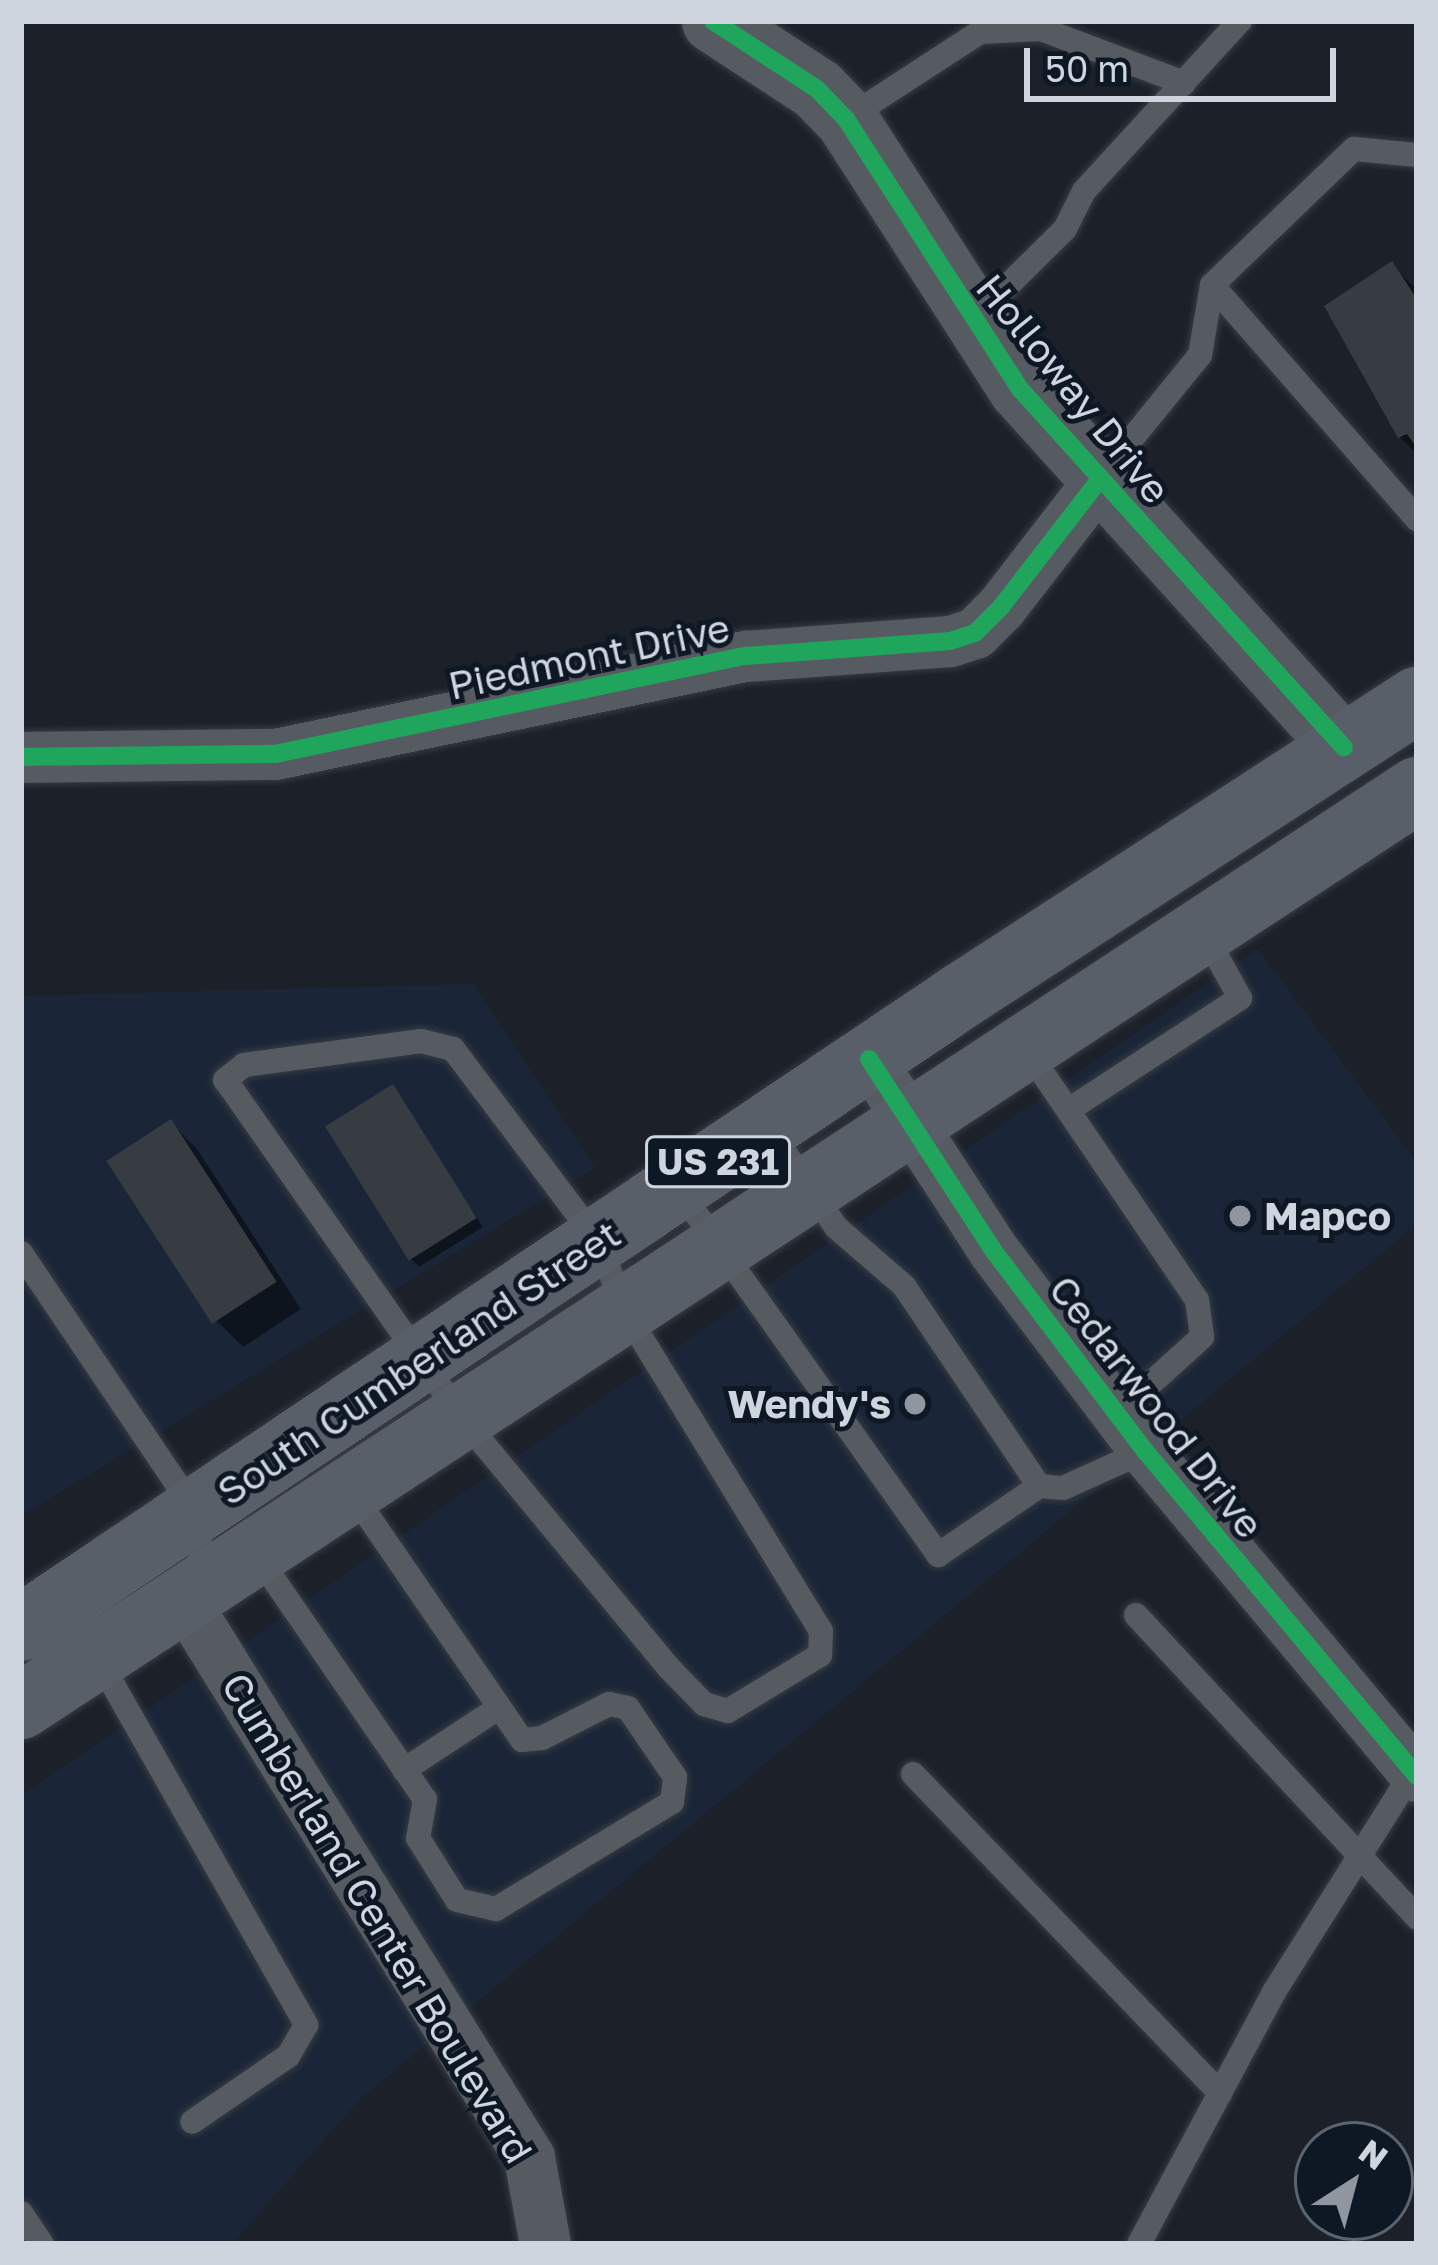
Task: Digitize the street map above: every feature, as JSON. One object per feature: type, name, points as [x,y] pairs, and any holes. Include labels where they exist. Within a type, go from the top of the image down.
[{"type":"main road","name":"South Cumberland Street","points":[[21,1706],[68,1629],[195,1511],[424,1363],[869,1059],[1417,700]]},
{"type":"main road","name":"South Cumberland Street","points":[[68,1629],[185,1602],[622,1308],[1417,790]]},
{"type":"street","name":"Holloway Drive","points":[[713,21],[817,89],[846,119],[971,322],[1099,480],[1344,747]]},
{"type":"street","name":"Piedmont Drive","points":[[21,757],[275,754],[746,656],[950,640],[975,632],[1001,607],[1099,480]]},
{"type":"street","name":"Cedarwood Drive","points":[[869,1059],[993,1250],[1131,1432],[1415,1774]]},
{"type":"street","name":"Cumberland Center Boulevard","points":[[185,1602],[529,2157],[544,2244]]},
{"type":"lane","points":[[971,322],[1065,229],[1084,191],[1240,21]]},
{"type":"lane","points":[[846,119],[980,32],[1041,29],[1184,83]]},
{"type":"lane","points":[[1099,480],[1200,356],[1212,285],[1354,149],[1417,155]]},
{"type":"lane","points":[[1212,285],[1417,519]]},
{"type":"lane","points":[[1070,1109],[1240,998],[1203,930]]},
{"type":"lane","points":[[421,1041],[453,1049],[600,1244],[622,1308],[821,1631],[820,1655],[728,1711],[704,1705],[460,1415],[225,1080],[244,1065],[421,1041]]},
{"type":"lane","points":[[679,1190],[938,1556],[1039,1486],[1063,1488],[1131,1432],[1202,1337],[1197,1300],[1026,1048]]},
{"type":"lane","points":[[768,1128],[836,1228],[904,1286],[1039,1486]]},
{"type":"lane","points":[[21,1253],[195,1511],[202,1552],[185,1602]]},
{"type":"lane","points":[[256,1553],[424,1798],[418,1838],[458,1900],[496,1909],[672,1802],[675,1777],[628,1708],[609,1704],[542,1738],[522,1740],[350,1489]]},
{"type":"lane","points":[[1136,1616],[1417,1917]]},
{"type":"lane","points":[[68,1629],[305,2025],[288,2056],[192,2122]]},
{"type":"lane","points":[[404,1770],[497,1708]]},
{"type":"lane","points":[[913,1774],[1220,2093]]},
{"type":"lane","points":[[1139,2244],[1274,1992],[1415,1774]]},
{"type":"lane","points":[[21,2213],[43,2244]]},
{"type":"shaded area","points":[[1258,949],[1417,1163],[1417,1224],[360,2099],[232,2244],[21,2244],[21,1796]]},
{"type":"shaded area","points":[[473,984],[595,1168],[21,1516],[21,996]]},
{"type":"building","points":[[1392,261],[1417,299],[1417,448],[1407,434],[1398,438],[1324,306]]},
{"type":"building","points":[[393,1084],[477,1218],[409,1260],[325,1126]]},
{"type":"building","points":[[171,1119],[277,1282],[212,1324],[106,1161]]},
{"type":"cycle path","points":[[713,21],[817,89],[846,119],[1020,389],[1344,747]]},
{"type":"cycle path","points":[[21,757],[275,754],[746,656],[950,641],[975,633],[1001,607],[1099,480]]},
{"type":"cycle path","points":[[869,1059],[993,1250],[1145,1451],[1417,1776]]},
{"type":"place","name":"Mapco","points":[[1240,1216]]},
{"type":"place","name":"Wendy's","points":[[915,1404]]}]
